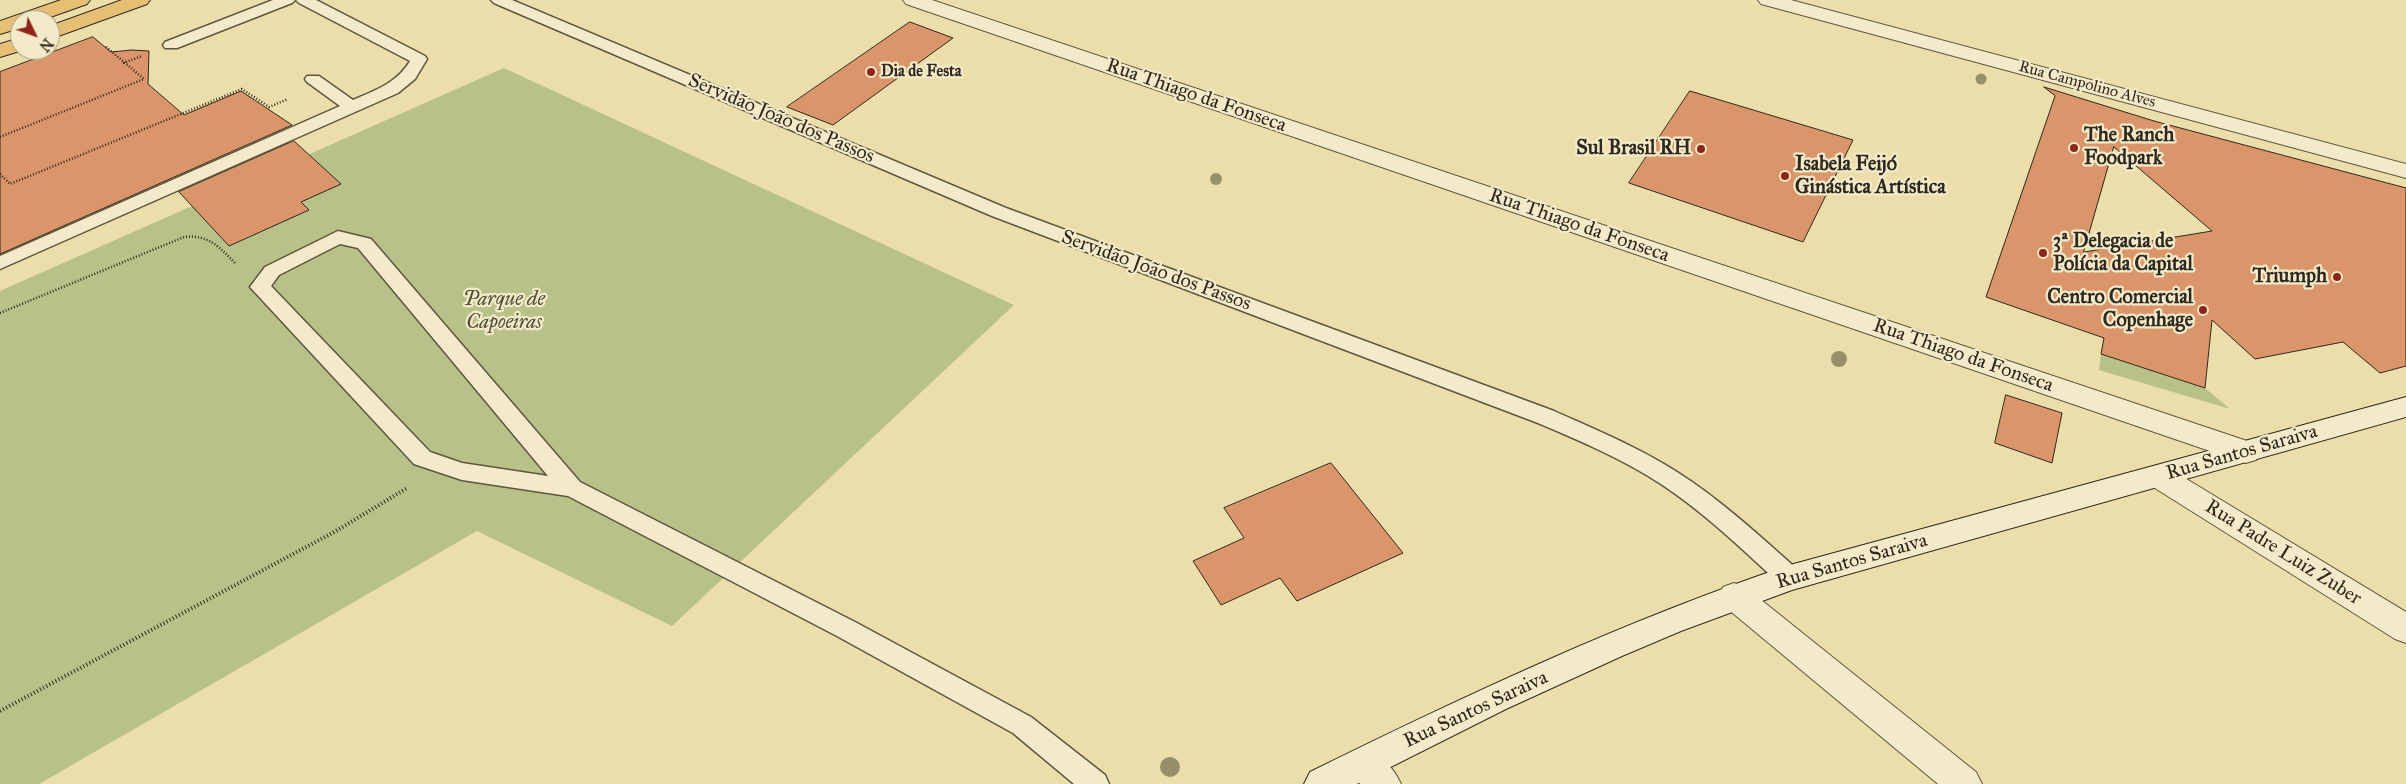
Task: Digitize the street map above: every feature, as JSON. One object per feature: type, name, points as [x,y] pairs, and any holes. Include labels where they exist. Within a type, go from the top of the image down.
[{"type":"main road","points":[[52,10],[80,0]]},
{"type":"main road","points":[[60,29],[140,0]]},
{"type":"street","name":"Rua Thiago da Fonseca","points":[[913,0],[2246,452]]},
{"type":"street","name":"Rua Campolino Alves","points":[[1768,0],[2406,171]]},
{"type":"street","name":"Rua Santos Saraiva","points":[[1322,784],[1374,773],[1576,662],[1665,623],[1734,596],[1790,578],[2160,477],[2406,407]]},
{"type":"street","name":"Rua Padre Luiz Zuber","points":[[2160,477],[2406,629]]},
{"type":"street","points":[[1734,596],[1964,784]]},
{"type":"lane","points":[[171,45],[287,0]]},
{"type":"lane","points":[[0,263],[392,89],[410,76],[419,59],[304,0]]},
{"type":"lane","name":"Servidão João dos Passos","points":[[499,0],[1000,212],[1546,417],[1625,453],[1668,477],[1703,501],[1790,578]]},
{"type":"lane","points":[[317,82],[352,107]]},
{"type":"lane","points":[[572,488],[364,242],[338,237],[272,271],[260,287],[422,458],[462,470],[572,488],[846,629],[1022,725],[1095,784]]},
{"type":"path","points":[[0,137],[144,79],[123,63]]},
{"type":"path","points":[[0,174],[10,184],[242,89],[269,107],[317,82]]},
{"type":"path","points":[[0,313],[174,240],[192,235],[208,237],[260,287]]},
{"type":"path","points":[[0,711],[336,531],[443,464]]},
{"type":"green space","name":"Parque de Capoeiras","points":[[504,68],[1014,305],[672,626],[477,531],[39,784],[0,784],[0,291]]},
{"type":"green space","points":[[2101,354],[2205,388],[2230,409],[2099,370]]},
{"type":"building","name":"Dia de Festa","points":[[910,22],[953,38],[833,125],[787,107]]},
{"type":"building","points":[[93,37],[111,52],[149,51],[148,84],[184,115],[241,91],[292,125],[0,254],[0,72],[32,60],[60,60],[60,49]]},
{"type":"building","points":[[2044,87],[2154,121],[2406,188],[2406,366],[2380,373],[2343,342],[2255,359],[2212,320],[2205,388],[2101,354],[2104,338],[1986,297],[2055,96]],"holes":[[[2114,147],[2212,231],[2084,252]]]},
{"type":"building","points":[[1690,91],[1853,140],[1803,242],[1629,183]]},
{"type":"building","points":[[294,141],[341,184],[301,202],[309,210],[229,246],[179,192]]},
{"type":"building","points":[[2006,395],[2062,413],[2052,463],[1995,443]]},
{"type":"building","points":[[1331,463],[1403,553],[1297,601],[1280,578],[1221,605],[1193,561],[1244,538],[1224,508]]},
{"type":"place","name":"Dia de Festa","points":[[871,72]]},
{"type":"place","name":"The Ranch Foodpark","points":[[2074,148]]},
{"type":"place","name":"Sul Brasil RH","points":[[1701,149]]},
{"type":"place","name":"Isabela Feijó Ginástica Artística","points":[[1785,176]]},
{"type":"place","name":"3ª Delegacia de Polícia da Capital","points":[[2043,253]]},
{"type":"place","name":"Triumph","points":[[2337,277]]},
{"type":"place","name":"Centro Comercial Copenhage","points":[[2203,310]]}]
